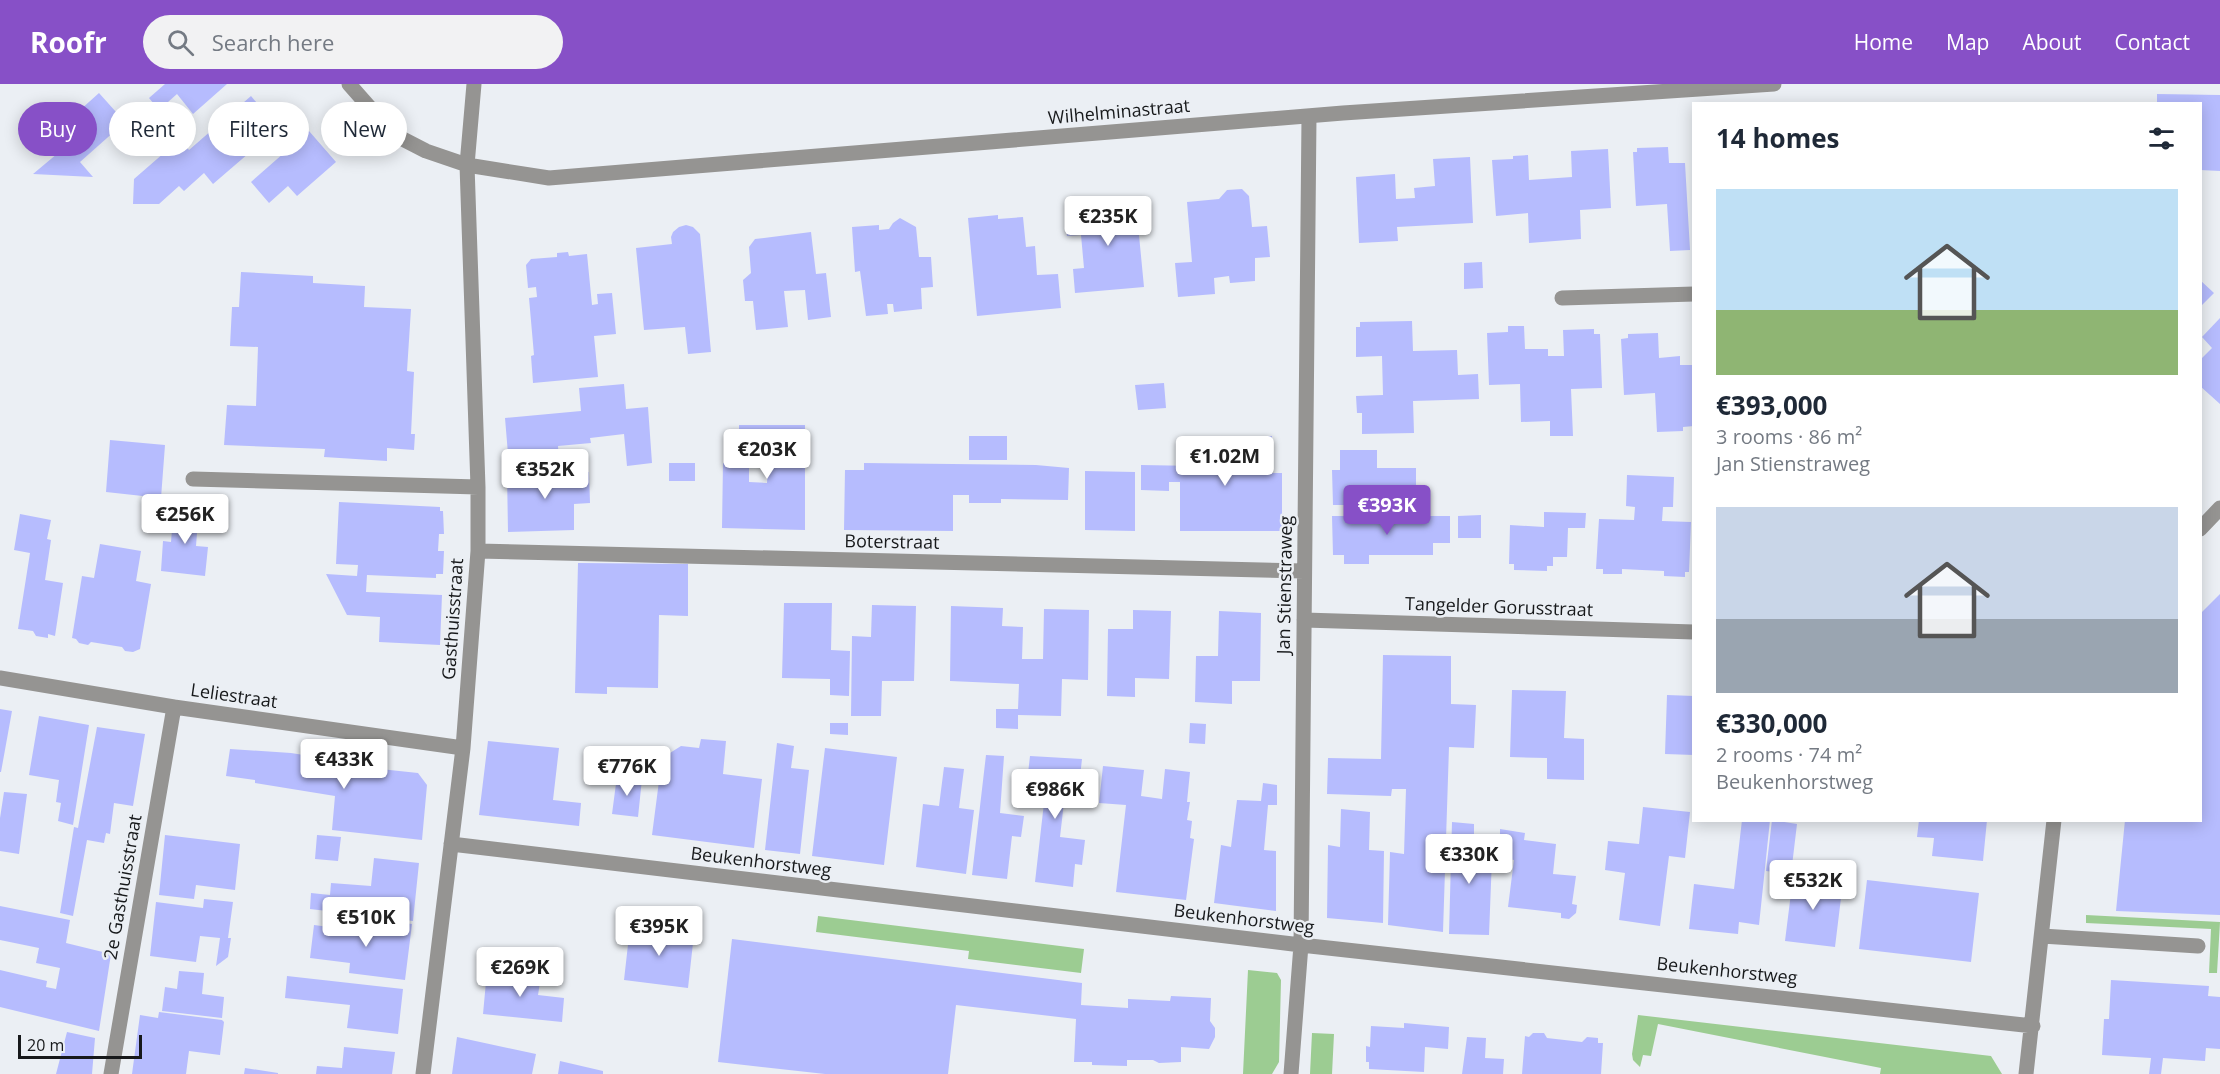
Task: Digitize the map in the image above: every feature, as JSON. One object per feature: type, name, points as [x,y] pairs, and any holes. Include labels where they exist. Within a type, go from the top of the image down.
[{"type":"street","name":"Wilhelminastraat","points":[[349,84],[393,134],[426,151],[467,165],[549,178],[1309,117],[1774,84]]},
{"type":"street","name":"Gasthuisstraat","points":[[423,1074],[463,748],[478,550],[467,165],[474,84]]},
{"type":"street","points":[[1714,87],[1715,102]]},
{"type":"street","name":"Jan Stienstraweg","points":[[1291,1074],[1300,945],[1309,117]]},
{"type":"street","points":[[1562,298],[1692,294]]},
{"type":"street","points":[[193,479],[478,487]]},
{"type":"street","points":[[2202,527],[2220,508]]},
{"type":"street","name":"Boterstraat","points":[[478,550],[1304,572]]},
{"type":"street","name":"Tangelder Gorusstraat","points":[[1304,620],[1692,632]]},
{"type":"street","name":"Leliestraat","points":[[0,678],[174,707],[463,748]]},
{"type":"street","name":"2e Gasthuisstraat","points":[[111,1074],[174,707]]},
{"type":"street","points":[[2026,1074],[2054,822]]},
{"type":"street","name":"Beukenhorstweg","points":[[451,844],[1300,945],[2033,1026]]},
{"type":"street","points":[[2042,936],[2198,946]]},
{"type":"green space","points":[[2086,915],[2220,922],[2217,973],[2209,973],[2211,929],[2086,923]]},
{"type":"green space","points":[[818,916],[1084,949],[1081,973],[968,959],[969,951],[816,932]]},
{"type":"green space","points":[[1248,970],[1277,973],[1281,980],[1279,1062],[1272,1074],[1243,1074]]},
{"type":"green space","points":[[1638,1015],[1991,1056],[2002,1074],[1880,1074],[1881,1068],[1658,1024],[1651,1056],[1643,1055],[1640,1067],[1633,1060],[1632,1054]]},
{"type":"green space","points":[[1312,1033],[1334,1034],[1332,1074],[1310,1074]]},
{"type":"building","points":[[165,84],[227,84],[196,111],[196,102],[183,102],[177,94],[168,102],[152,102],[149,98]]},
{"type":"building","points":[[99,93],[109,104],[109,136],[97,147],[97,102],[89,102]]},
{"type":"building","points":[[2157,94],[2220,95],[2220,171],[2202,170],[2202,102],[2157,102]]},
{"type":"building","points":[[251,96],[256,102],[244,102]]},
{"type":"building","points":[[309,131],[321,145],[321,156],[331,156],[336,162],[297,196],[288,186],[269,203],[251,182],[281,156],[309,156]]},
{"type":"building","points":[[208,133],[208,156],[246,156],[213,184],[204,173],[184,191],[179,186],[159,204],[133,204],[134,179],[160,156],[196,156],[196,144]]},
{"type":"building","points":[[1668,147],[1669,163],[1685,163],[1690,250],[1670,251],[1667,204],[1636,206],[1633,152],[1637,152],[1637,148]]},
{"type":"building","points":[[1608,149],[1611,208],[1580,210],[1581,239],[1529,243],[1528,213],[1496,216],[1492,160],[1513,159],[1513,156],[1528,155],[1529,180],[1572,177],[1571,151]]},
{"type":"building","points":[[55,156],[87,156],[80,162],[93,177],[33,174]]},
{"type":"building","points":[[1470,157],[1473,223],[1397,227],[1398,241],[1359,243],[1356,177],[1395,174],[1396,199],[1415,198],[1414,188],[1435,186],[1433,159]]},
{"type":"building","points":[[1242,189],[1249,196],[1252,227],[1267,226],[1270,257],[1255,258],[1255,281],[1230,283],[1229,276],[1214,278],[1215,294],[1178,297],[1175,263],[1192,262],[1187,202],[1219,199],[1227,190]]},
{"type":"building","points":[[1129,199],[1130,204],[1136,204],[1144,287],[1075,293],[1073,269],[1084,268],[1081,235],[1067,236],[1065,219],[1072,211],[1112,206],[1111,200]]},
{"type":"building","points":[[998,215],[998,219],[1023,217],[1026,247],[1035,246],[1037,275],[1058,274],[1061,308],[977,316],[968,218]]},
{"type":"building","points":[[900,218],[916,227],[919,257],[931,257],[933,287],[921,288],[922,309],[894,312],[893,304],[887,304],[888,314],[866,316],[860,271],[855,272],[852,227],[879,225],[879,230],[889,229]]},
{"type":"building","points":[[686,225],[693,227],[700,234],[711,352],[688,354],[685,327],[644,330],[636,248],[672,244],[673,232]]},
{"type":"building","points":[[811,232],[816,274],[826,273],[831,317],[808,320],[805,290],[784,291],[788,327],[756,330],[753,301],[745,301],[743,280],[751,273],[749,247],[755,239]]},
{"type":"building","points":[[568,252],[569,256],[587,254],[592,305],[598,304],[597,294],[612,293],[616,334],[594,336],[598,377],[533,383],[531,356],[534,355],[529,298],[537,297],[536,287],[528,288],[526,265],[531,259],[557,257],[557,253]]},
{"type":"building","points":[[1482,262],[1483,288],[1464,289],[1464,263]]},
{"type":"building","points":[[241,272],[313,276],[313,283],[365,286],[364,307],[411,309],[407,371],[414,372],[411,434],[415,434],[414,450],[387,448],[387,461],[324,457],[325,449],[224,445],[227,405],[256,406],[258,347],[230,346],[232,307],[239,307]]},
{"type":"building","points":[[2202,282],[2214,293],[2202,305]]},
{"type":"building","points":[[2220,318],[2220,404],[2202,388],[2202,358],[2212,348],[2202,337]]},
{"type":"building","points":[[1412,321],[1413,351],[1457,350],[1458,375],[1478,374],[1479,399],[1413,401],[1414,433],[1362,434],[1362,413],[1357,413],[1356,396],[1383,395],[1382,356],[1356,357],[1356,327],[1360,327],[1360,322]]},
{"type":"building","points":[[1508,326],[1524,326],[1525,349],[1548,349],[1548,356],[1564,356],[1563,330],[1594,329],[1594,334],[1600,334],[1602,388],[1571,389],[1573,436],[1550,436],[1550,421],[1521,422],[1520,384],[1489,385],[1487,333],[1508,332]]},
{"type":"building","points":[[1658,333],[1659,358],[1680,356],[1680,365],[1692,365],[1692,426],[1683,427],[1683,431],[1657,432],[1655,393],[1624,395],[1621,339],[1628,338],[1628,334]]},
{"type":"building","points":[[1164,383],[1166,408],[1138,410],[1135,385]]},
{"type":"building","points":[[624,384],[626,409],[648,407],[652,463],[627,466],[624,434],[590,438],[591,443],[558,446],[559,461],[509,466],[505,418],[581,411],[579,388]]},
{"type":"building","points":[[739,425],[805,425],[805,530],[722,528],[723,463],[739,464]],"holes":[[[749,464],[768,464],[767,483],[749,482]]]},
{"type":"building","points":[[969,436],[1007,436],[1007,460],[969,460]]},
{"type":"building","points":[[1217,436],[1272,436],[1272,473],[1282,473],[1282,531],[1180,531],[1180,482],[1169,482],[1169,491],[1141,490],[1141,465],[1197,466],[1198,447],[1217,447]]},
{"type":"building","points":[[110,440],[165,445],[161,498],[106,492]]},
{"type":"building","points":[[1340,450],[1377,450],[1377,468],[1416,468],[1416,505],[1333,505],[1332,470],[1340,470]]},
{"type":"building","points":[[669,463],[695,463],[695,481],[669,481]]},
{"type":"building","points":[[864,463],[1036,465],[1069,468],[1068,500],[1001,499],[1001,503],[969,503],[969,495],[953,495],[953,531],[844,530],[845,470],[864,470]]},
{"type":"building","points":[[1085,471],[1135,472],[1135,531],[1085,530]]},
{"type":"building","points":[[589,472],[590,503],[574,504],[574,530],[508,532],[507,473]]},
{"type":"building","points":[[1627,475],[1674,477],[1673,507],[1663,507],[1662,521],[1691,522],[1689,572],[1685,572],[1685,577],[1664,576],[1664,571],[1622,569],[1622,574],[1603,574],[1603,569],[1596,569],[1599,519],[1634,520],[1635,507],[1626,506]]},
{"type":"building","points":[[339,502],[440,507],[440,511],[443,511],[444,534],[439,534],[438,551],[444,551],[443,574],[436,574],[436,578],[367,575],[366,592],[442,595],[440,645],[379,642],[380,617],[347,615],[326,574],[357,576],[358,565],[336,564]]},
{"type":"building","points":[[174,505],[199,507],[196,546],[208,547],[205,576],[161,571],[163,541],[171,542]]},
{"type":"building","points":[[1544,512],[1586,513],[1585,528],[1568,528],[1567,557],[1553,557],[1553,566],[1547,566],[1547,571],[1514,570],[1514,564],[1509,564],[1510,525],[1544,527]]},
{"type":"building","points":[[20,514],[51,520],[47,539],[51,540],[45,580],[63,583],[55,636],[48,634],[48,638],[36,636],[33,631],[18,629],[30,553],[14,550]]},
{"type":"building","points":[[1481,515],[1481,538],[1458,538],[1458,516]]},
{"type":"building","points":[[1332,516],[1450,516],[1450,543],[1433,543],[1433,555],[1369,555],[1369,564],[1344,564],[1344,555],[1333,555]]},
{"type":"building","points":[[100,544],[141,551],[136,581],[151,584],[140,649],[133,652],[125,651],[122,647],[91,642],[88,645],[79,643],[72,638],[82,576],[94,578]]},
{"type":"building","points":[[578,563],[688,564],[688,616],[659,615],[658,688],[607,687],[607,694],[575,693]]},
{"type":"building","points":[[2220,594],[2220,915],[2116,911],[2125,822],[2202,822],[2202,612]]},
{"type":"building","points":[[784,603],[832,603],[831,650],[850,651],[849,696],[830,695],[830,679],[782,678]]},
{"type":"building","points":[[872,605],[916,606],[914,681],[882,681],[881,716],[851,716],[852,636],[871,637]]},
{"type":"building","points":[[951,606],[1003,608],[1002,626],[1023,627],[1022,659],[1043,659],[1044,609],[1089,610],[1088,680],[1062,679],[1061,716],[1018,715],[1018,729],[996,728],[996,709],[1018,709],[1019,684],[950,681]]},
{"type":"building","points":[[1133,610],[1171,611],[1169,679],[1135,678],[1135,697],[1107,696],[1108,629],[1133,629]]},
{"type":"building","points":[[1219,611],[1261,613],[1260,681],[1232,681],[1232,704],[1195,702],[1196,656],[1218,656]]},
{"type":"building","points":[[1383,655],[1451,656],[1451,704],[1476,705],[1474,748],[1449,747],[1443,932],[1388,925],[1390,852],[1404,854],[1406,789],[1392,789],[1391,796],[1327,794],[1328,758],[1381,759]]},
{"type":"building","points":[[1512,690],[1566,691],[1564,738],[1584,739],[1584,780],[1547,779],[1547,758],[1510,757]]},
{"type":"building","points":[[1667,695],[1692,696],[1692,755],[1665,754]]},
{"type":"building","points":[[0,709],[12,711],[1,772],[0,772]]},
{"type":"building","points":[[39,716],[89,725],[73,825],[58,821],[61,803],[56,802],[59,780],[29,775]]},
{"type":"building","points":[[830,723],[848,723],[848,735],[830,734]]},
{"type":"building","points":[[1190,723],[1206,724],[1205,744],[1189,743]]},
{"type":"building","points":[[97,727],[145,734],[133,806],[114,803],[110,834],[106,833],[104,843],[87,840],[73,916],[60,913],[74,827],[78,828]]},
{"type":"building","points":[[701,739],[726,741],[723,774],[762,779],[754,848],[652,835],[662,758],[681,746],[699,748]]},
{"type":"building","points":[[488,741],[559,748],[553,800],[581,803],[579,826],[479,815]]},
{"type":"building","points":[[777,743],[794,746],[791,768],[809,770],[800,854],[765,850]]},
{"type":"building","points":[[825,748],[897,757],[884,865],[812,856]]},
{"type":"building","points":[[230,749],[291,753],[371,768],[418,773],[427,785],[422,840],[332,830],[335,796],[226,776]]},
{"type":"building","points":[[986,755],[1004,756],[1000,813],[1024,816],[1021,837],[1012,836],[1007,879],[972,875]]},
{"type":"building","points":[[1030,756],[1082,759],[1080,777],[1067,776],[1060,837],[1085,840],[1082,865],[1075,864],[1073,887],[1035,882],[1045,794],[1026,791]]},
{"type":"building","points":[[1103,766],[1144,770],[1141,796],[1162,799],[1165,769],[1190,772],[1187,802],[1190,802],[1187,820],[1192,821],[1190,838],[1194,839],[1186,900],[1116,892],[1126,805],[1099,803]]},
{"type":"building","points":[[944,767],[964,769],[959,808],[974,810],[966,874],[916,867],[923,804],[939,806]]},
{"type":"building","points":[[617,776],[642,779],[638,817],[612,814]]},
{"type":"building","points":[[1263,783],[1277,785],[1277,805],[1268,805],[1264,850],[1276,851],[1276,911],[1214,903],[1221,845],[1231,847],[1237,800],[1261,801]]},
{"type":"building","points":[[4,792],[27,794],[19,854],[0,851],[0,818]]},
{"type":"building","points":[[1643,807],[1690,812],[1685,858],[1669,856],[1660,926],[1619,920],[1625,873],[1605,870],[1608,841],[1639,844]]},
{"type":"building","points":[[1341,809],[1370,812],[1369,850],[1384,851],[1383,923],[1327,918],[1328,845],[1340,847]]},
{"type":"building","points":[[1452,822],[1474,824],[1474,858],[1492,858],[1489,935],[1449,934]]},
{"type":"building","points":[[1742,822],[1770,822],[1759,925],[1739,922],[1738,934],[1689,929],[1694,884],[1734,889]]},
{"type":"building","points":[[1772,822],[1797,824],[1791,874],[1766,871]]},
{"type":"building","points":[[1919,822],[1987,822],[1983,861],[1932,856],[1934,838],[1917,837]]},
{"type":"building","points":[[1500,829],[1525,833],[1524,840],[1556,844],[1553,874],[1576,876],[1572,904],[1577,905],[1576,913],[1569,919],[1561,918],[1561,913],[1508,907],[1514,860],[1500,858]]},
{"type":"building","points":[[165,835],[240,844],[235,890],[196,885],[194,899],[159,895]]},
{"type":"building","points":[[317,835],[341,837],[338,861],[315,859]]},
{"type":"building","points":[[374,858],[419,863],[413,921],[310,909],[311,893],[330,895],[331,883],[371,886]]},
{"type":"building","points":[[1799,869],[1829,872],[1827,897],[1841,898],[1835,947],[1785,941],[1791,893],[1796,893]]},
{"type":"building","points":[[1867,880],[1979,893],[1971,962],[1859,949]]},
{"type":"building","points":[[204,899],[233,902],[228,957],[216,966],[220,938],[200,936],[196,962],[150,956],[156,902],[203,908]]},
{"type":"building","points":[[0,906],[70,920],[66,943],[111,954],[99,1031],[0,1007],[0,970],[47,981],[46,987],[56,989],[60,968],[36,963],[39,948],[0,940]]},
{"type":"building","points":[[360,918],[412,924],[405,980],[349,973],[350,963],[310,958],[314,925],[359,931]]},
{"type":"building","points":[[630,927],[694,934],[688,988],[624,980]]},
{"type":"building","points":[[732,939],[1082,983],[1081,1005],[1128,1008],[1128,999],[1170,1001],[1171,996],[1211,998],[1210,1021],[1215,1028],[1215,1037],[1209,1049],[1181,1047],[1181,1062],[1159,1063],[1153,1060],[1127,1060],[1127,1066],[1092,1065],[1092,1062],[1074,1062],[1076,1019],[956,1005],[948,1074],[825,1074],[718,1062]]},
{"type":"building","points":[[179,971],[204,973],[202,994],[224,997],[222,1018],[162,1011],[165,987],[177,989]]},
{"type":"building","points":[[487,971],[541,976],[538,995],[564,998],[562,1022],[483,1014]]},
{"type":"building","points":[[287,976],[403,989],[398,1034],[347,1028],[350,1005],[285,998]]},
{"type":"building","points":[[2111,980],[2209,986],[2208,996],[2220,997],[2220,1049],[2206,1048],[2205,1061],[2163,1058],[2161,1074],[2149,1074],[2151,1058],[2102,1055],[2104,1019],[2109,1019]]},
{"type":"building","points":[[159,1012],[222,1020],[224,1022],[220,1055],[189,1051],[186,1074],[132,1074],[140,1015],[158,1018]]},
{"type":"building","points":[[1404,1023],[1449,1027],[1448,1049],[1425,1047],[1424,1072],[1369,1069],[1369,1062],[1366,1062],[1366,1046],[1370,1047],[1371,1026],[1404,1028]]},
{"type":"building","points":[[67,1032],[95,1038],[92,1074],[56,1074]]},
{"type":"building","points":[[1533,1033],[1544,1033],[1547,1038],[1582,1042],[1587,1037],[1598,1038],[1598,1043],[1603,1043],[1601,1074],[1522,1074],[1525,1036],[1529,1037]]},
{"type":"building","points":[[457,1037],[536,1054],[532,1074],[452,1074]]},
{"type":"building","points":[[1467,1037],[1486,1038],[1485,1058],[1504,1059],[1503,1074],[1462,1074]]},
{"type":"building","points":[[344,1047],[395,1052],[392,1074],[316,1074],[317,1066],[342,1068]]},
{"type":"building","points":[[560,1061],[603,1071],[603,1074],[558,1074]]},
{"type":"building","points":[[245,1068],[278,1073],[278,1074],[244,1074]]}]
